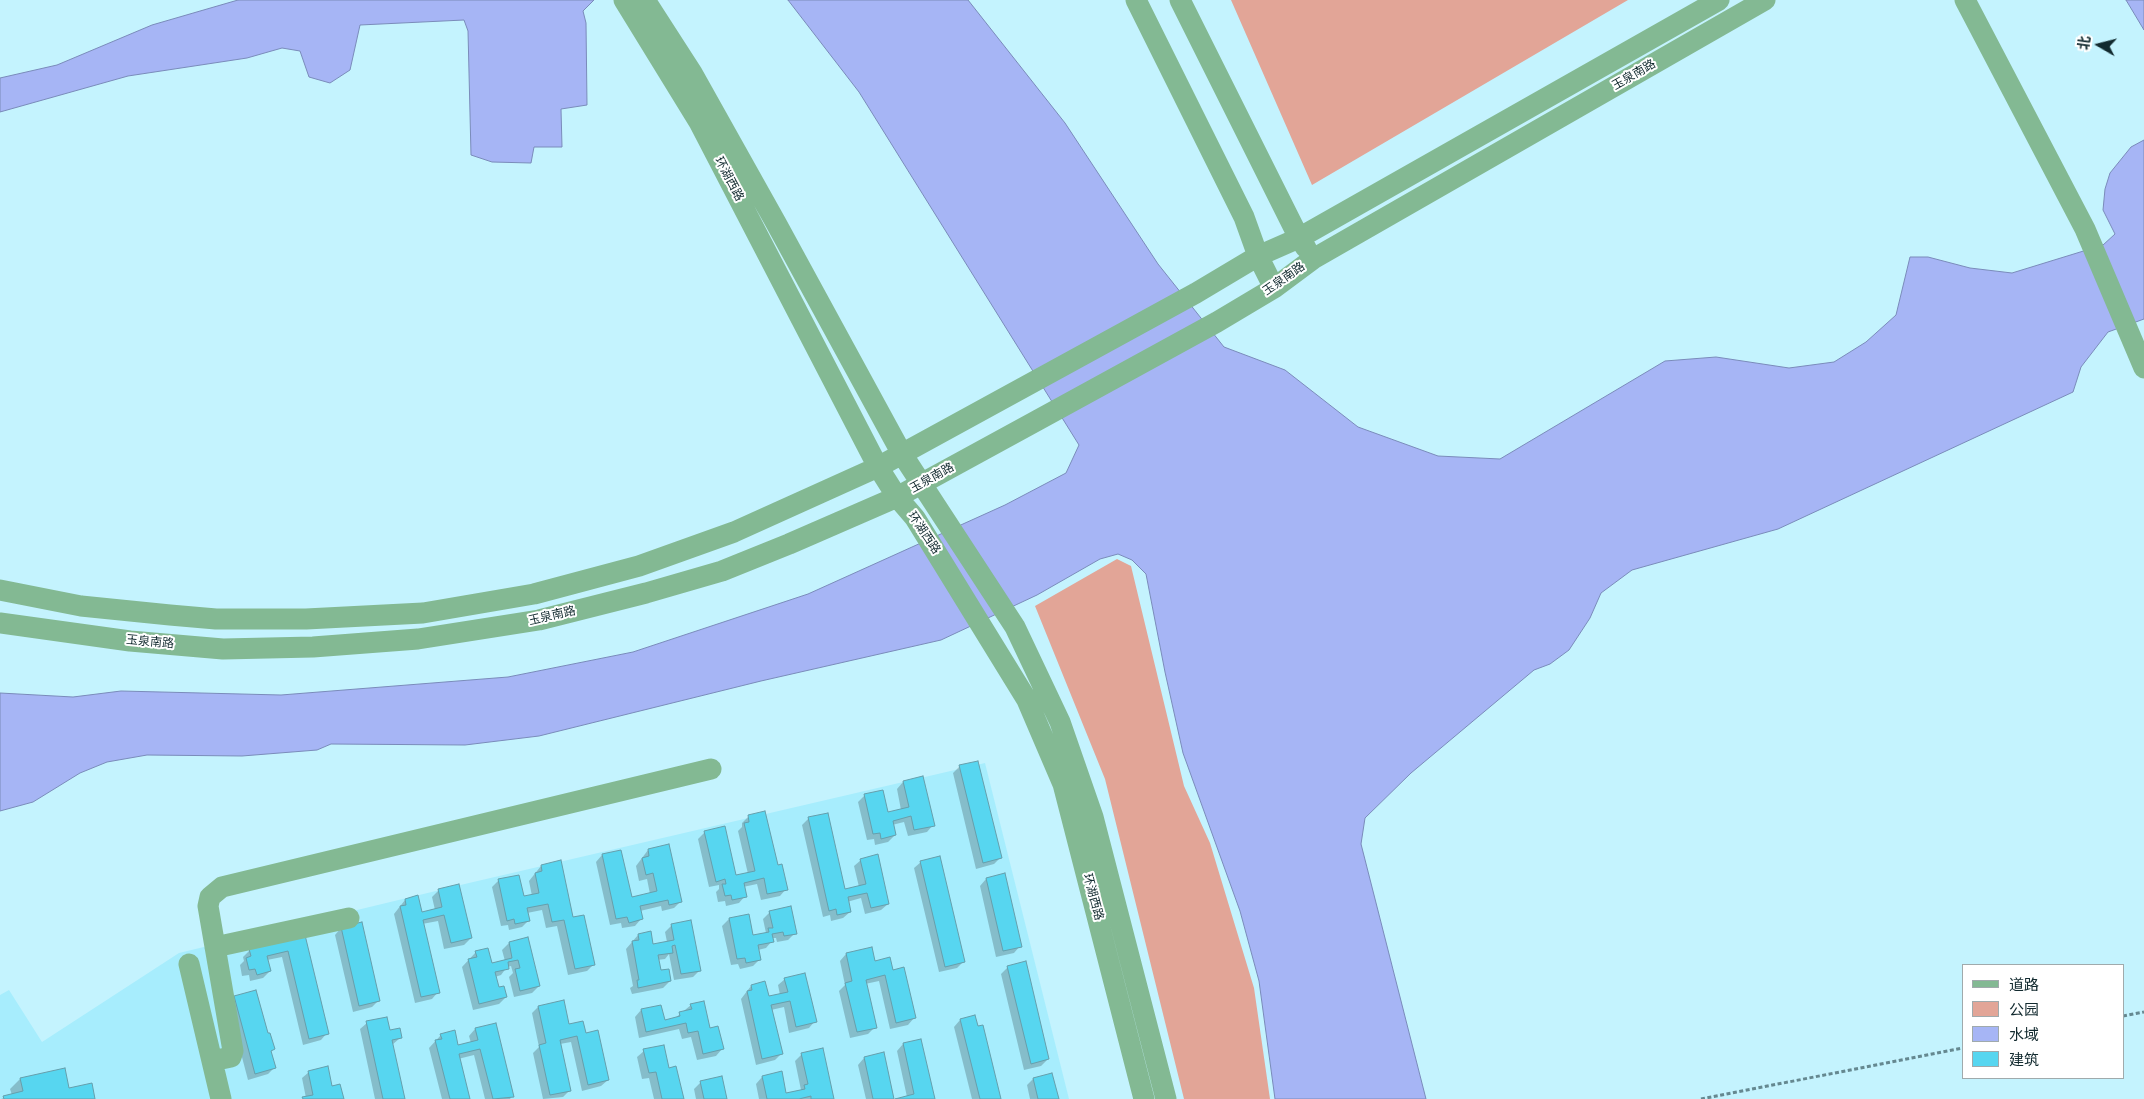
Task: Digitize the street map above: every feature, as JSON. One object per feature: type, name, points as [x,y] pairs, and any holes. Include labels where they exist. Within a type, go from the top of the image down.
[{"type":"street","name":"环湖西路","points":[[624,0],[699,122],[878,467],[897,497],[915,518],[989,635],[1027,700],[1063,784],[1144,1099]]},
{"type":"street","name":"环湖西路","points":[[644,0],[696,82],[776,223],[902,454],[1015,627],[1060,722],[1093,816],[1166,1099]]},
{"type":"street","points":[[1136,0],[1244,217],[1258,256],[1274,288]]},
{"type":"street","points":[[1180,0],[1299,238],[1313,259]]},
{"type":"street","name":"玉泉南路","points":[[0,590],[81,606],[216,619],[306,619],[423,613],[534,594],[639,566],[734,532],[878,467],[1196,293],[1258,256],[1299,238],[1719,0]]},
{"type":"street","name":"玉泉南路","points":[[0,622],[130,641],[223,649],[313,647],[418,639],[539,620],[712,574],[789,544],[897,497],[1217,322],[1274,288],[1313,259],[1765,0]]},
{"type":"street","points":[[1965,0],[2085,229],[2144,368]]},
{"type":"street","points":[[212,1061],[230,1057],[233,1051],[208,906],[210,897],[222,887],[711,769]]},
{"type":"street","points":[[215,947],[349,918]]},
{"type":"street","points":[[189,964],[221,1099]]},
{"type":"path","points":[[2124,1016],[2144,1012]]},
{"type":"path","points":[[1701,1099],[1962,1048]]},
{"type":"shaded area","points":[[985,763],[1069,1099],[0,1099],[0,995],[9,990],[42,1042],[179,953],[469,883]]},
{"type":"green space","points":[[1231,0],[1628,0],[1312,185]]},
{"type":"green space","points":[[1117,559],[1131,566],[1184,786],[1210,843],[1254,988],[1270,1099],[1184,1099],[1105,779],[1035,606]]},
{"type":"water","points":[[238,0],[594,0],[583,11],[586,23],[587,105],[561,109],[562,147],[534,147],[531,163],[492,162],[471,155],[468,31],[464,20],[360,25],[350,70],[330,83],[309,77],[300,51],[282,48],[247,58],[128,76],[0,112],[0,78],[57,65],[152,25]]},
{"type":"water","points":[[788,0],[968,0],[1065,123],[1158,264],[1224,347],[1285,370],[1358,427],[1438,456],[1500,459],[1665,361],[1716,357],[1789,368],[1834,362],[1866,342],[1896,315],[1910,257],[1928,257],[1970,268],[2012,273],[2103,245],[2115,234],[2103,210],[2105,189],[2110,173],[2131,147],[2144,140],[2144,319],[2108,332],[2081,367],[2073,392],[1778,529],[1632,570],[1601,593],[1590,618],[1569,650],[1550,664],[1534,670],[1411,773],[1365,818],[1361,844],[1426,1099],[1275,1099],[1259,981],[1240,911],[1183,753],[1146,574],[1132,560],[1118,554],[1100,559],[1037,595],[941,640],[761,681],[539,736],[465,745],[331,744],[317,750],[242,756],[147,755],[107,762],[80,773],[33,802],[0,811],[0,693],[73,697],[121,691],[281,695],[508,677],[633,652],[808,594],[1005,505],[1066,473],[1079,445],[859,92]]},
{"type":"water","points":[[2126,0],[2144,0],[2144,30]]},
{"type":"building","points":[[978,761],[1002,858],[983,863],[959,765]]},
{"type":"building","points":[[923,776],[935,826],[914,830],[911,816],[893,821],[896,835],[881,839],[880,833],[873,834],[864,794],[883,790],[888,812],[909,807],[903,781]]},
{"type":"building","points":[[765,811],[778,865],[782,864],[788,890],[767,894],[764,878],[744,883],[747,897],[732,900],[731,895],[725,896],[722,884],[726,884],[725,879],[716,882],[704,831],[725,826],[736,875],[755,871],[744,823],[749,822],[748,815]]},
{"type":"building","points":[[828,813],[845,889],[866,884],[860,859],[878,854],[889,904],[871,908],[867,893],[848,897],[851,912],[837,915],[836,909],[829,911],[808,817]]},
{"type":"building","points":[[669,844],[682,902],[669,905],[668,900],[640,906],[643,919],[629,923],[627,917],[616,919],[602,854],[621,850],[632,897],[657,891],[653,873],[646,875],[642,858],[649,856],[648,849]]},
{"type":"building","points":[[940,856],[965,962],[945,967],[920,861]]},
{"type":"building","points":[[561,860],[573,917],[584,915],[595,965],[575,969],[564,920],[552,922],[548,904],[527,908],[530,921],[515,924],[514,919],[507,921],[498,879],[519,875],[524,896],[539,893],[535,873],[542,871],[541,865]]},
{"type":"building","points":[[1005,873],[1022,947],[1003,951],[986,878]]},
{"type":"building","points":[[459,884],[472,938],[451,943],[444,915],[423,920],[440,993],[421,997],[400,906],[406,905],[405,899],[418,895],[422,912],[442,907],[438,889]]},
{"type":"building","points":[[791,906],[797,934],[784,936],[783,932],[772,934],[774,942],[758,945],[761,960],[746,963],[745,958],[737,959],[729,918],[749,914],[753,935],[769,932],[768,928],[773,928],[769,911]]},
{"type":"building","points":[[691,920],[701,971],[681,974],[675,945],[672,946],[673,953],[658,955],[661,970],[669,969],[671,981],[638,988],[637,980],[639,980],[632,941],[639,940],[638,934],[651,931],[653,944],[674,940],[671,924]]},
{"type":"building","points":[[362,922],[380,1001],[359,1006],[341,927]]},
{"type":"building","points":[[305,935],[329,1034],[309,1039],[288,951],[267,956],[271,971],[257,975],[255,969],[249,970],[246,958],[251,956],[249,949]]},
{"type":"building","points":[[528,937],[540,986],[520,991],[515,969],[520,968],[518,960],[508,962],[509,969],[495,972],[499,987],[504,986],[507,997],[479,1004],[468,959],[477,957],[475,951],[488,948],[492,963],[512,958],[509,942]]},
{"type":"building","points":[[872,947],[875,961],[890,957],[893,970],[904,967],[916,1018],[896,1023],[885,975],[866,980],[877,1028],[857,1032],[845,983],[852,981],[846,953]]},
{"type":"building","points":[[1026,961],[1049,1059],[1031,1064],[1007,966]]},
{"type":"building","points":[[805,973],[817,1022],[796,1027],[790,1001],[771,1005],[783,1054],[762,1059],[747,991],[752,990],[751,985],[765,981],[769,996],[788,992],[784,978]]},
{"type":"building","points":[[256,990],[268,1033],[270,1033],[275,1049],[271,1051],[276,1068],[255,1074],[234,996]]},
{"type":"building","points":[[564,1000],[569,1024],[583,1021],[586,1033],[598,1030],[609,1080],[588,1085],[577,1036],[560,1040],[571,1091],[550,1095],[539,1045],[546,1043],[538,1006]]},
{"type":"building","points":[[704,1001],[710,1028],[718,1026],[724,1049],[703,1054],[698,1031],[688,1033],[686,1023],[646,1032],[641,1009],[661,1005],[665,1020],[680,1016],[679,1012],[692,1009],[690,1004]]},
{"type":"building","points":[[975,1015],[978,1026],[983,1025],[1001,1099],[980,1099],[960,1019]]},
{"type":"building","points":[[387,1017],[390,1030],[400,1028],[402,1038],[392,1040],[405,1099],[383,1099],[366,1021]]},
{"type":"building","points":[[496,1023],[514,1097],[493,1099],[480,1049],[459,1054],[470,1099],[450,1099],[435,1040],[442,1039],[440,1034],[455,1030],[458,1045],[478,1040],[475,1028]]},
{"type":"building","points":[[921,1039],[935,1099],[895,1099],[914,1094],[903,1043]]},
{"type":"building","points":[[664,1045],[669,1068],[676,1066],[684,1099],[662,1099],[656,1072],[649,1073],[643,1049]]},
{"type":"building","points":[[823,1048],[834,1099],[811,1099],[811,1096],[799,1099],[767,1099],[762,1076],[782,1071],[786,1093],[805,1089],[804,1085],[808,1084],[801,1053]]},
{"type":"building","points":[[884,1052],[894,1099],[873,1099],[864,1057]]},
{"type":"building","points":[[328,1066],[332,1086],[340,1084],[344,1099],[303,1099],[302,1097],[313,1095],[308,1071]]},
{"type":"building","points":[[65,1068],[69,1088],[92,1083],[95,1099],[4,1099],[3,1096],[23,1091],[20,1078]]},
{"type":"building","points":[[1052,1073],[1059,1099],[1038,1099],[1033,1078]]},
{"type":"building","points":[[722,1076],[727,1099],[704,1099],[700,1081]]}]
